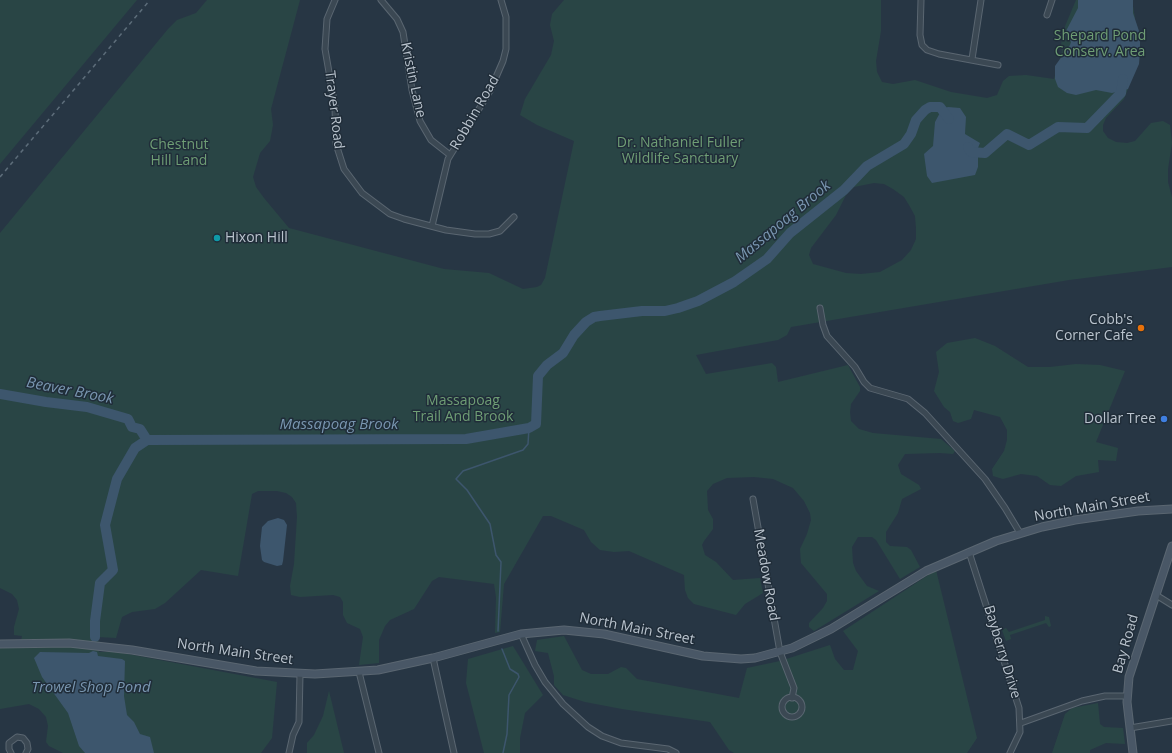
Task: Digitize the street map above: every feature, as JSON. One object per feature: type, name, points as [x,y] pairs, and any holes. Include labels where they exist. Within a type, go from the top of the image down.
[{"type":"main road","name":"North Main Street","points":[[0,644],[69,643],[132,650],[256,671],[300,674],[378,670],[432,658],[521,634],[551,630],[582,631],[604,634],[703,656],[741,659],[755,658],[780,652],[831,629],[915,577],[969,552],[1020,534],[1075,520],[1172,508]]},
{"type":"main road","name":"Bay Road","points":[[1133,753],[1127,696],[1132,665],[1172,546]]},
{"type":"street","name":"Trayer Road","points":[[335,0],[327,19],[325,49],[335,107],[336,144],[344,169],[362,193],[378,206],[404,219],[475,234],[489,234],[500,231],[514,218]]},
{"type":"street","name":"Kristin Lane","points":[[381,0],[397,19],[403,32],[412,90],[420,121],[431,140],[450,155]]},
{"type":"street","name":"Robbin Road","points":[[432,226],[445,168],[450,155],[490,91],[503,61],[506,50],[506,17],[501,0]]},
{"type":"street","points":[[921,0],[920,35],[925,48],[939,54],[998,65]]},
{"type":"street","points":[[972,60],[981,0]]},
{"type":"street","points":[[1048,16],[1052,0]]},
{"type":"street","points":[[820,308],[823,325],[827,336],[855,368],[864,382],[870,388],[908,400],[925,413],[986,479],[1006,508],[1020,534]]},
{"type":"street","name":"Meadow Road","points":[[753,499],[780,652],[794,688],[792,698]]},
{"type":"street","name":"Bayberry Drive","points":[[969,552],[1018,702],[1021,723],[1020,734],[1010,753]]},
{"type":"street","points":[[1156,595],[1172,605]]},
{"type":"street","points":[[521,634],[535,665],[545,682],[564,704],[588,727],[602,736],[621,743],[668,749],[676,753]]},
{"type":"street","points":[[432,658],[454,753]]},
{"type":"street","points":[[359,672],[379,753]]},
{"type":"street","points":[[289,753],[292,736],[299,722],[300,674]]},
{"type":"street","points":[[1021,723],[1082,701],[1105,696],[1127,696]]},
{"type":"street","points":[[1130,728],[1172,721]]},
{"type":"street","points":[[11,753],[8,747],[10,741],[19,737],[27,743],[28,749],[26,753]]},
{"type":"green space","points":[[0,0],[137,0],[0,164]]},
{"type":"green space","points":[[207,0],[300,0],[271,109],[273,125],[270,141],[260,153],[253,177],[256,187],[289,228],[444,269],[489,273],[523,289],[541,285],[545,278],[574,141],[537,125],[520,115],[525,99],[551,55],[554,41],[550,25],[552,14],[564,0],[881,0],[881,31],[876,61],[877,72],[882,82],[893,84],[915,80],[951,92],[987,98],[997,95],[1003,81],[1009,76],[1026,75],[1054,79],[1062,51],[1061,45],[1063,31],[1076,0],[1132,0],[1135,18],[1126,89],[1128,89],[1124,99],[1106,118],[1103,125],[1103,131],[1108,138],[1116,142],[1127,143],[1135,141],[1151,123],[1163,121],[1170,125],[1172,143],[1168,169],[1168,182],[1172,197],[1172,267],[1069,280],[791,327],[787,335],[778,340],[696,355],[706,374],[772,363],[776,367],[778,382],[848,365],[860,387],[860,391],[851,404],[850,412],[851,421],[859,429],[873,433],[941,439],[955,451],[953,454],[905,454],[898,465],[901,474],[919,485],[921,489],[902,499],[898,513],[886,532],[886,542],[890,546],[907,547],[911,550],[920,567],[900,579],[876,540],[872,537],[858,537],[852,547],[853,563],[856,571],[867,586],[879,591],[814,631],[809,627],[809,623],[823,608],[827,601],[827,594],[801,563],[800,549],[807,534],[811,520],[810,513],[804,501],[793,488],[773,479],[754,477],[727,478],[713,484],[707,491],[708,510],[713,519],[713,529],[702,545],[705,555],[716,562],[733,580],[760,578],[763,593],[745,604],[736,615],[694,604],[688,598],[685,590],[684,575],[629,551],[614,552],[600,550],[591,542],[584,530],[551,516],[543,516],[504,584],[500,632],[495,633],[496,597],[494,584],[439,577],[432,581],[414,609],[390,620],[385,626],[379,640],[379,663],[359,665],[363,637],[360,629],[347,623],[343,615],[343,602],[340,597],[333,595],[300,597],[291,595],[290,586],[294,564],[297,517],[296,503],[292,497],[286,493],[277,491],[258,491],[252,494],[238,576],[201,570],[165,603],[155,609],[132,612],[122,617],[116,638],[98,637],[99,652],[117,652],[277,682],[272,738],[261,753],[63,753],[49,746],[46,742],[48,726],[46,717],[39,709],[29,704],[0,709],[0,648],[20,646],[22,636],[14,635],[14,627],[19,609],[17,600],[12,594],[0,588],[0,233],[168,29],[177,20],[196,13]],"holes":[[[874,183],[884,184],[904,197],[915,216],[916,239],[911,250],[902,260],[880,272],[861,274],[846,273],[813,264],[809,255],[811,248],[836,215],[846,195],[854,187]]]},
{"type":"green space","points":[[975,338],[995,346],[1028,367],[1050,367],[1076,364],[1100,365],[1125,371],[1096,442],[1118,448],[1116,461],[1098,460],[1099,472],[1076,476],[1061,486],[1050,485],[1037,476],[1021,474],[1003,479],[993,476],[992,469],[1004,451],[1007,440],[1007,430],[1000,417],[974,410],[971,419],[958,423],[953,421],[950,412],[944,407],[934,391],[939,372],[936,352],[947,343]]},
{"type":"green space","points":[[936,570],[977,738],[967,753],[734,753],[729,750],[710,722],[622,709],[585,702],[563,695],[554,685],[554,676],[548,653],[535,651],[537,640],[564,636],[582,670],[591,674],[608,674],[621,667],[626,668],[637,679],[739,698],[747,668],[780,661],[830,645],[835,659],[844,670],[853,670],[858,651],[843,631]]},
{"type":"green space","points":[[1045,616],[1049,617],[1051,626],[1049,627],[1046,623],[1010,635],[1011,639],[1006,641],[1002,630],[1006,628],[1009,632],[1045,620]]},
{"type":"green space","points":[[513,646],[543,695],[525,713],[520,738],[520,753],[484,753],[466,683],[468,659]]},
{"type":"green space","points":[[329,691],[344,753],[307,753],[307,743],[314,735],[323,716]]},
{"type":"green space","points":[[1098,703],[1100,724],[1104,727],[1123,728],[1125,744],[1106,743],[1090,750],[1090,753],[1052,753],[1065,714],[1072,708]]},
{"type":"water","points":[[1078,0],[1133,0],[1133,13],[1140,34],[1140,51],[1139,64],[1128,89],[1112,93],[1096,90],[1076,95],[1067,93],[1058,87],[1055,79],[1055,66],[1070,45],[1071,42],[1066,35],[1066,31],[1078,8]]},
{"type":"water","points":[[948,107],[960,108],[966,117],[965,134],[980,143],[978,148],[978,167],[975,175],[932,183],[927,176],[924,154],[933,146],[935,122],[942,109]]},
{"type":"water","points":[[278,518],[284,520],[287,525],[283,561],[282,565],[277,566],[262,560],[260,546],[262,527],[268,521]]},
{"type":"water","name":"Trowel Shop Pond","points":[[93,651],[97,652],[98,656],[122,659],[125,661],[124,696],[127,715],[134,722],[140,734],[150,737],[154,753],[85,753],[79,746],[68,713],[42,677],[34,658],[40,652],[89,653]]},
{"type":"waterway","name":"Massapoag Brook","points":[[968,147],[971,152],[985,153],[1007,134],[1029,145],[1058,127],[1087,128],[1121,93],[1123,79]]},
{"type":"waterway","name":"Massapoag Brook","points":[[95,637],[95,621],[100,583],[113,570],[105,525],[117,479],[135,448],[147,440],[466,439],[529,428],[536,424],[538,376],[547,365],[563,353],[574,335],[586,322],[594,317],[600,316],[642,311],[665,311],[678,308],[698,301],[734,282],[767,259],[790,233],[844,190],[867,166],[904,144],[911,134],[916,120],[925,110],[930,107],[940,107],[949,119]]},
{"type":"waterway","name":"Beaver Brook","points":[[0,394],[87,407],[128,419],[132,427],[140,429],[147,440]]},
{"type":"waterway","points":[[498,631],[501,562],[496,555],[490,524],[467,490],[456,479],[463,471],[523,450],[528,444],[529,428]]},
{"type":"waterway","points":[[502,649],[510,669],[518,674],[519,677],[509,695],[507,734],[503,753]]},
{"type":"railway","points":[[0,177],[150,0]]},
{"type":"place","name":"Hixon Hill","points":[[217,238]]},
{"type":"place","name":"Cobb's Corner Cafe","points":[[1141,328]]},
{"type":"place","name":"Dollar Tree","points":[[1164,419]]},
{"type":"park label","name":"Shepard Pond Conserv. Area","points":[[1100,44]]},
{"type":"park label","name":"Dr. Nathaniel Fuller Wildlife Sanctuary","points":[[680,152]]},
{"type":"park label","name":"Chestnut Hill Land","points":[[179,154]]},
{"type":"park label","name":"Massapoag Trail And Brook","points":[[463,410]]}]
